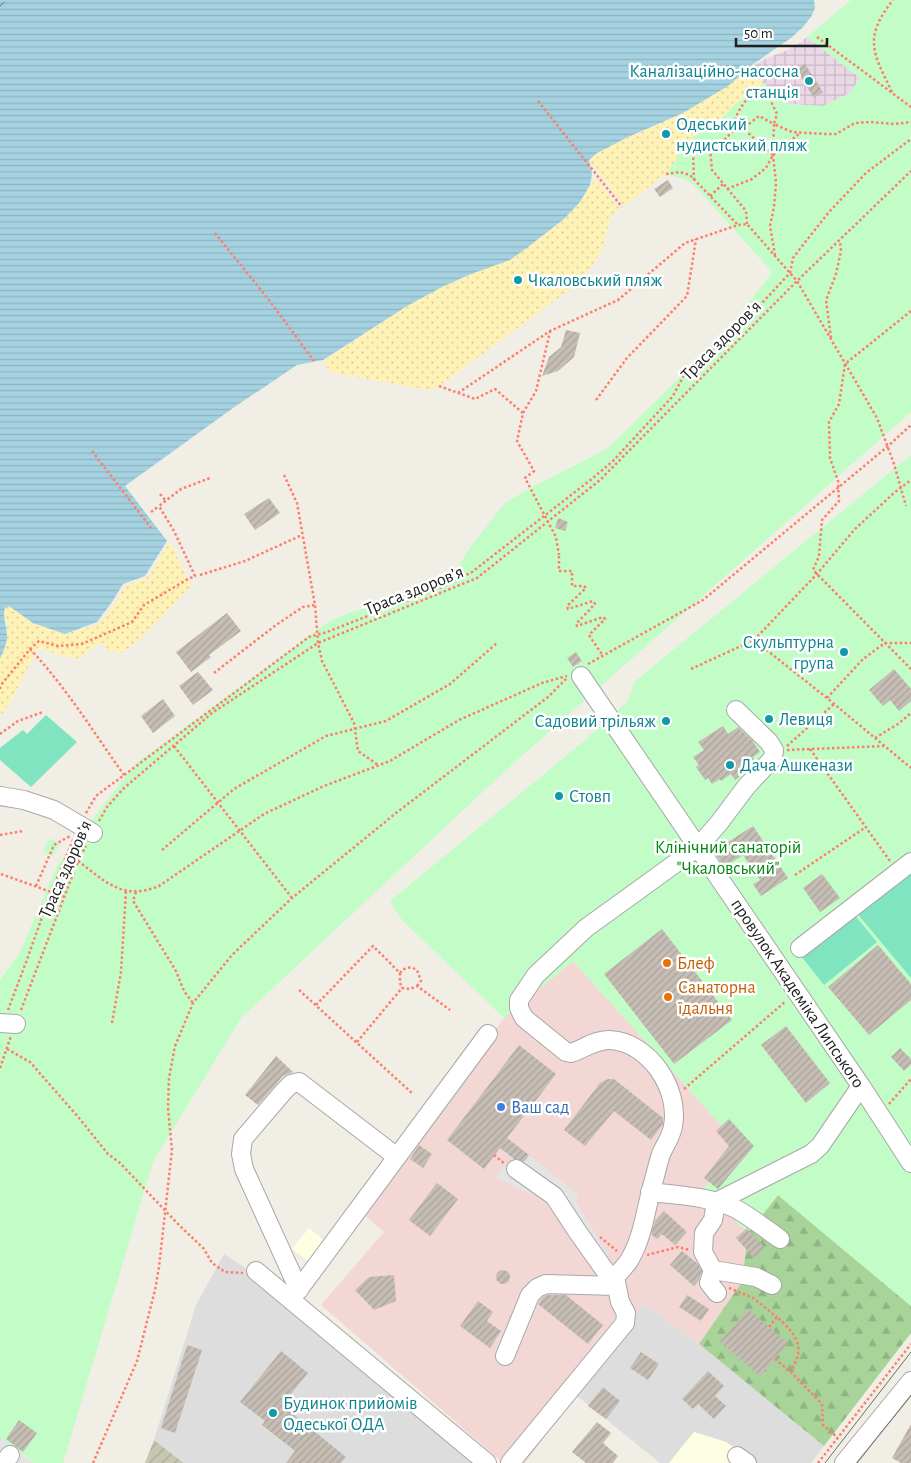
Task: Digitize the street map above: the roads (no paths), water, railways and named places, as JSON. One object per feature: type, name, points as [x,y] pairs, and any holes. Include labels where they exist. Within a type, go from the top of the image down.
[{"type":"street","name":"провулок Академіка Липського","points":[[577,674],[698,847],[880,1114],[911,1163]]},
{"type":"street","points":[[510,1463],[625,1323],[626,1313],[620,1302],[615,1277],[630,1260],[640,1236],[650,1192],[661,1155],[673,1127],[674,1116],[672,1099],[665,1078],[658,1067],[645,1055],[628,1044],[608,1040],[571,1053],[566,1052],[524,1018],[519,1008],[519,1000],[536,975],[586,928],[698,847],[746,787],[773,758],[774,750],[769,742],[736,710]]},
{"type":"street","points":[[0,796],[11,797],[54,810],[86,829]]},
{"type":"street","points":[[800,948],[904,867]]},
{"type":"street","points":[[295,1295],[488,1034]]},
{"type":"street","points":[[295,1295],[244,1169],[241,1154],[243,1139],[291,1084],[300,1082],[396,1157]]},
{"type":"street","points":[[716,1202],[811,1154],[820,1146],[861,1086]]},
{"type":"street","points":[[512,1168],[554,1196],[576,1231],[616,1286]]},
{"type":"street","points":[[650,1192],[716,1202],[737,1209],[780,1239]]},
{"type":"street","points":[[713,1270],[703,1252],[704,1233],[713,1220],[716,1202]]},
{"type":"street","points":[[713,1270],[756,1277],[772,1285]]},
{"type":"street","points":[[713,1270],[708,1283],[717,1292]]},
{"type":"street","points":[[256,1271],[295,1295],[487,1463]]},
{"type":"street","points":[[505,1356],[530,1295],[537,1288],[546,1284],[616,1286]]},
{"type":"street","points":[[844,1463],[911,1382]]},
{"type":"water","points":[[0,0],[814,0],[815,8],[803,27],[791,38],[752,65],[728,86],[683,113],[597,153],[589,160],[592,174],[590,185],[580,202],[564,219],[510,260],[444,286],[407,306],[323,360],[297,365],[233,408],[125,486],[167,541],[145,576],[123,584],[97,622],[65,634],[33,623],[9,606],[5,608],[7,639],[0,659]]},
{"type":"tram line","points":[[825,1463],[911,1352]]},
{"type":"tram line","points":[[857,1463],[911,1395]]},
{"type":"place","name":"Каналізаційно-насосна станція","points":[[809,81]]},
{"type":"place","name":"Одеський нудистський пляж","points":[[666,134]]},
{"type":"place","name":"Чкаловський пляж","points":[[518,280]]},
{"type":"place","name":"Скульптурна група","points":[[844,652]]},
{"type":"place","name":"Левиця","points":[[769,719]]},
{"type":"place","name":"Садовий трільяж","points":[[666,721]]},
{"type":"place","name":"Дача Ашкенази","points":[[730,765]]},
{"type":"place","name":"Стовп","points":[[559,796]]},
{"type":"place","name":"Блеф","points":[[667,963]]},
{"type":"place","name":"Санаторна їдальня","points":[[668,997]]},
{"type":"place","name":"Ваш сад","points":[[501,1107]]},
{"type":"place","name":"Будинок прийомів Одеської ОДА","points":[[273,1413]]},
{"type":"park label","name":"Клінічний санаторій \"Чкаловський\"","points":[[728,858]]}]
